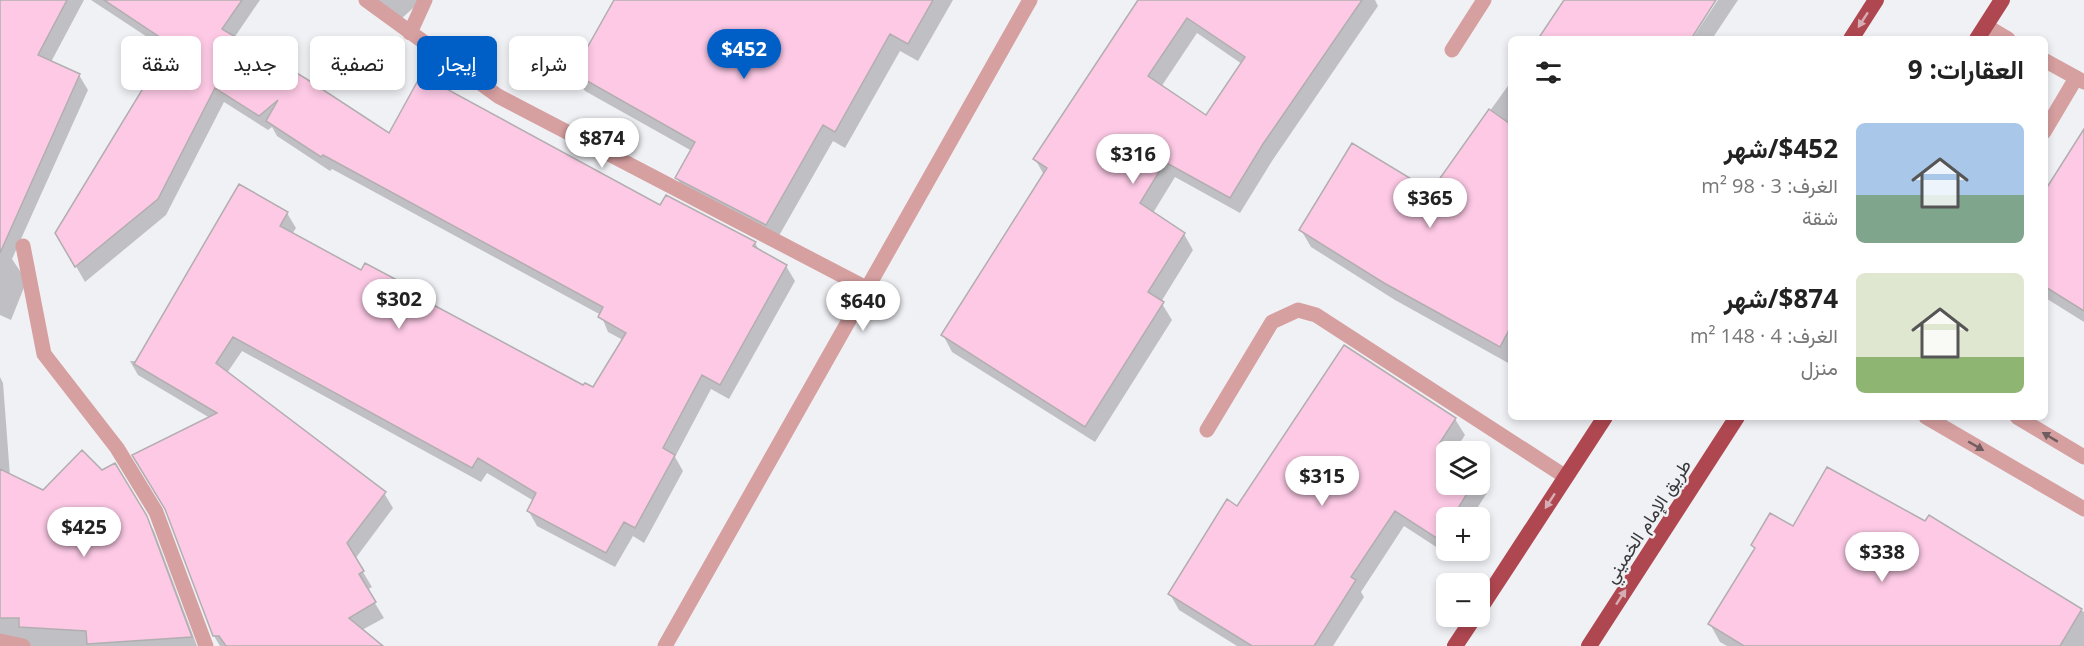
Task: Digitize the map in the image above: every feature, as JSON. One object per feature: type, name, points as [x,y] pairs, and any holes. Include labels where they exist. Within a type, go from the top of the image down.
[{"type":"highway","points":[[1853,36],[1876,0]]},
{"type":"highway","points":[[1982,33],[2002,0]]},
{"type":"highway","points":[[1490,593],[1603,420]]},
{"type":"highway","name":"طريق الإمام الخميني","points":[[1589,646],[1735,420]]},
{"type":"highway","points":[[1455,646],[1468,627]]},
{"type":"street","points":[[366,0],[498,96],[868,289]]},
{"type":"street","points":[[410,33],[425,0]]},
{"type":"street","points":[[665,646],[1030,0]]},
{"type":"street","points":[[1452,50],[1484,0]]},
{"type":"street","points":[[2048,62],[2080,80],[2048,126]]},
{"type":"street","points":[[23,246],[44,354],[117,448],[156,512],[206,646]]},
{"type":"street","points":[[1207,430],[1272,322],[1298,310],[1316,315],[1566,477]]},
{"type":"street","points":[[1931,420],[2084,509]]},
{"type":"street","points":[[2022,420],[2084,457]]},
{"type":"street","points":[[0,641],[23,646]]},
{"type":"building","points":[[0,0],[67,0],[38,55],[80,74],[0,253]]},
{"type":"building","points":[[104,0],[242,0],[222,29],[234,36],[213,36],[214,90],[158,199],[75,267],[55,233],[142,90],[201,90],[201,36],[158,36]]},
{"type":"building","points":[[614,0],[933,0],[908,44],[890,34],[835,132],[823,125],[766,225],[675,178],[695,142],[588,81],[588,46]]},
{"type":"building","points":[[1138,0],[1362,0],[1263,144],[1230,198],[1165,162],[1140,203],[1185,233],[1148,292],[1164,302],[1085,427],[941,335],[1047,168],[1033,159]],"holes":[[[1187,18],[1245,57],[1206,115],[1148,76]]]},
{"type":"building","points":[[1564,0],[1716,0],[1693,36],[1540,36]]},
{"type":"building","points":[[298,74],[310,81],[310,90],[323,90],[389,133],[417,82],[417,90],[449,90],[660,205],[666,195],[756,242],[753,246],[787,265],[720,385],[702,375],[663,448],[675,455],[635,528],[624,522],[606,553],[527,511],[536,493],[478,458],[472,468],[233,337],[216,363],[386,492],[347,543],[364,571],[359,574],[376,602],[349,618],[383,646],[226,646],[219,636],[213,636],[165,509],[132,455],[217,413],[134,364],[239,184],[288,212],[280,226],[361,270],[365,263],[414,289],[411,293],[583,385],[585,383],[593,387],[626,333],[598,317],[603,307],[323,155],[321,157],[266,121],[278,100],[259,116],[218,90],[298,90]]},
{"type":"building","points":[[1489,109],[1508,123],[1508,332],[1500,347],[1384,283],[1299,230],[1352,143],[1431,191]]},
{"type":"building","points":[[2084,129],[2084,311],[2048,288],[2048,186]]},
{"type":"building","points":[[1344,345],[1456,418],[1441,441],[1436,441],[1436,495],[1466,495],[1459,507],[1436,507],[1436,538],[1395,511],[1351,577],[1356,580],[1314,646],[1252,646],[1168,594],[1227,499],[1237,506]]},
{"type":"building","points":[[82,450],[102,470],[115,463],[147,516],[192,637],[87,644],[86,631],[19,627],[19,618],[0,618],[0,469],[43,490]]},
{"type":"building","points":[[1827,467],[1925,521],[1929,515],[2082,609],[2060,646],[1744,646],[1708,624],[1755,548],[1751,545],[1770,513],[1793,526]]}]
